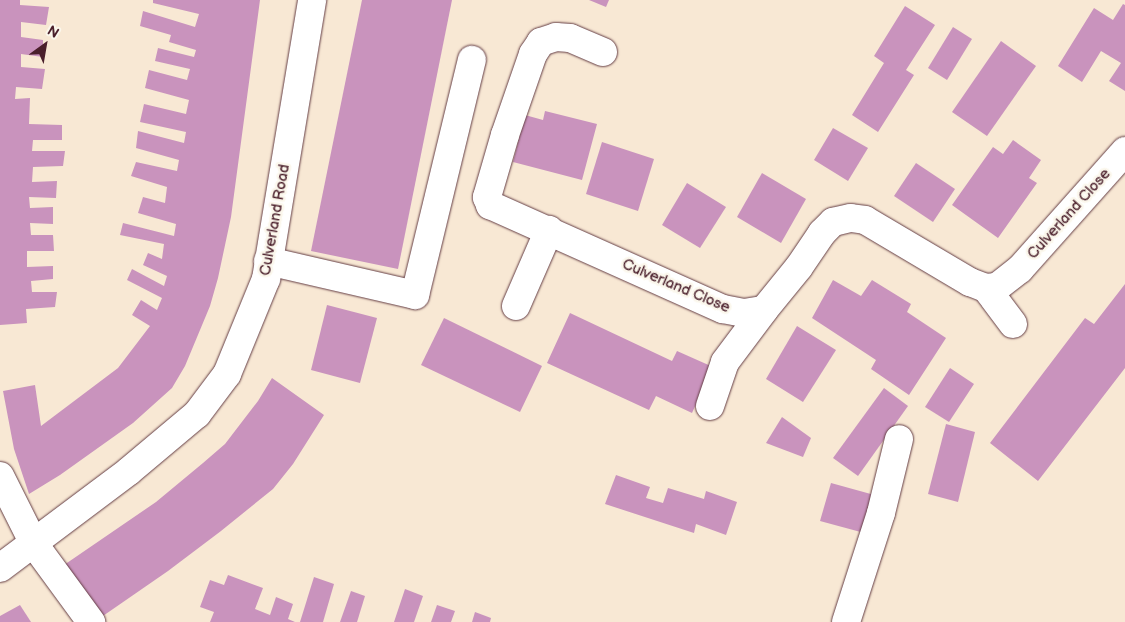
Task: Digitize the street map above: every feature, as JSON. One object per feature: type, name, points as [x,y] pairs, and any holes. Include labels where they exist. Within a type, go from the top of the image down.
[{"type":"street","name":"Culverland Road","points":[[0,568],[129,471],[197,414],[228,374],[266,279],[312,0]]},
{"type":"street","name":"Culverland Close","points":[[604,52],[570,38],[556,37],[541,42],[533,54],[505,135],[486,197],[490,205],[723,309],[744,313],[764,310]]},
{"type":"street","points":[[268,261],[415,296],[472,60]]},
{"type":"street","name":"Culverland Close","points":[[986,288],[997,287],[1020,269],[1125,151]]},
{"type":"street","points":[[710,406],[725,362],[799,267],[822,233],[833,222],[851,218],[865,220],[970,282],[986,288],[1013,324]]},
{"type":"street","points":[[516,306],[549,230]]},
{"type":"street","points":[[846,622],[881,514],[899,439]]},
{"type":"street","points":[[0,476],[34,544],[91,622]]},
{"type":"building","points":[[0,0],[20,0],[20,5],[49,7],[46,25],[21,22],[21,37],[43,40],[43,57],[21,54],[21,67],[45,69],[42,89],[16,87],[15,99],[30,98],[29,124],[62,125],[62,140],[33,140],[32,151],[65,151],[63,166],[33,167],[32,182],[57,181],[56,198],[29,197],[30,208],[53,207],[53,224],[30,223],[31,235],[53,235],[54,251],[27,251],[27,267],[53,266],[53,279],[31,281],[32,292],[57,292],[55,307],[26,309],[27,323],[0,325]]},
{"type":"building","points":[[153,0],[260,0],[231,217],[218,278],[210,306],[185,366],[172,388],[133,423],[60,475],[29,494],[14,449],[3,391],[35,385],[41,426],[118,368],[150,326],[132,315],[141,300],[157,310],[162,298],[127,280],[132,269],[164,286],[167,276],[143,265],[148,253],[162,259],[164,244],[120,235],[123,223],[174,236],[176,224],[138,213],[143,197],[165,203],[167,187],[131,176],[136,162],[177,171],[179,160],[136,148],[138,131],[184,143],[186,132],[140,122],[144,104],[186,114],[189,100],[145,88],[149,70],[187,80],[190,69],[155,61],[158,48],[194,57],[196,50],[169,42],[171,35],[140,26],[143,11],[195,27],[199,14],[153,3]]},
{"type":"building","points":[[362,0],[452,0],[398,269],[311,251]]},
{"type":"building","points":[[589,0],[609,0],[606,7]]},
{"type":"building","points":[[1123,4],[1125,5],[1125,91],[1109,81],[1121,63],[1101,51],[1082,82],[1058,66],[1094,8],[1113,20]]},
{"type":"building","points":[[905,6],[935,25],[906,70],[914,75],[878,132],[852,115],[884,63],[874,56]]},
{"type":"building","points":[[953,27],[972,39],[947,80],[928,68]]},
{"type":"building","points":[[1001,41],[1036,66],[987,136],[952,112]]},
{"type":"building","points":[[545,111],[597,124],[582,180],[513,162],[525,115],[543,120]]},
{"type":"building","points":[[833,128],[868,148],[848,181],[814,160]]},
{"type":"building","points":[[1013,140],[1041,160],[1029,178],[1037,183],[998,238],[952,205],[993,147],[1003,154]]},
{"type":"building","points":[[602,142],[654,159],[638,211],[586,194]]},
{"type":"building","points":[[916,163],[955,189],[933,222],[894,196]]},
{"type":"building","points":[[762,173],[806,199],[781,243],[737,217]]},
{"type":"building","points":[[687,183],[726,207],[700,248],[662,225]]},
{"type":"building","points":[[833,280],[861,296],[872,280],[911,304],[907,312],[946,338],[909,395],[871,369],[876,360],[812,318]]},
{"type":"building","points":[[1125,284],[1125,368],[1038,481],[990,443],[1085,318],[1094,324]]},
{"type":"building","points":[[327,305],[377,318],[360,383],[311,370]]},
{"type":"building","points":[[570,313],[672,361],[677,351],[713,367],[692,413],[656,396],[649,410],[547,363]]},
{"type":"building","points":[[444,318],[542,366],[520,412],[421,365]]},
{"type":"building","points":[[797,326],[836,350],[803,402],[766,379]]},
{"type":"building","points":[[950,368],[974,384],[949,422],[925,407]]},
{"type":"building","points":[[272,378],[324,415],[293,464],[273,489],[221,531],[168,571],[100,618],[64,565],[156,502],[225,444],[258,401]]},
{"type":"building","points":[[884,388],[908,406],[858,476],[833,458]]},
{"type":"building","points":[[782,417],[811,438],[803,457],[766,443]]},
{"type":"building","points":[[946,424],[975,432],[958,502],[928,494]]},
{"type":"building","points":[[616,475],[650,487],[646,498],[663,503],[668,488],[704,499],[706,491],[737,502],[726,535],[696,524],[694,533],[605,504]]},
{"type":"building","points":[[831,483],[878,496],[868,534],[820,521]]},
{"type":"building","points":[[228,575],[263,588],[255,609],[270,615],[276,597],[293,604],[288,619],[295,622],[210,622],[214,612],[200,607],[210,580],[224,585]]},
{"type":"building","points":[[314,577],[334,584],[323,622],[300,622]]},
{"type":"building","points":[[405,589],[423,596],[414,622],[394,622]]},
{"type":"building","points":[[351,591],[365,596],[357,622],[340,622]]},
{"type":"building","points":[[20,605],[31,622],[0,622],[0,616]]},
{"type":"building","points":[[437,605],[455,611],[451,622],[431,622]]},
{"type":"building","points":[[475,612],[491,618],[490,622],[472,622]]}]
